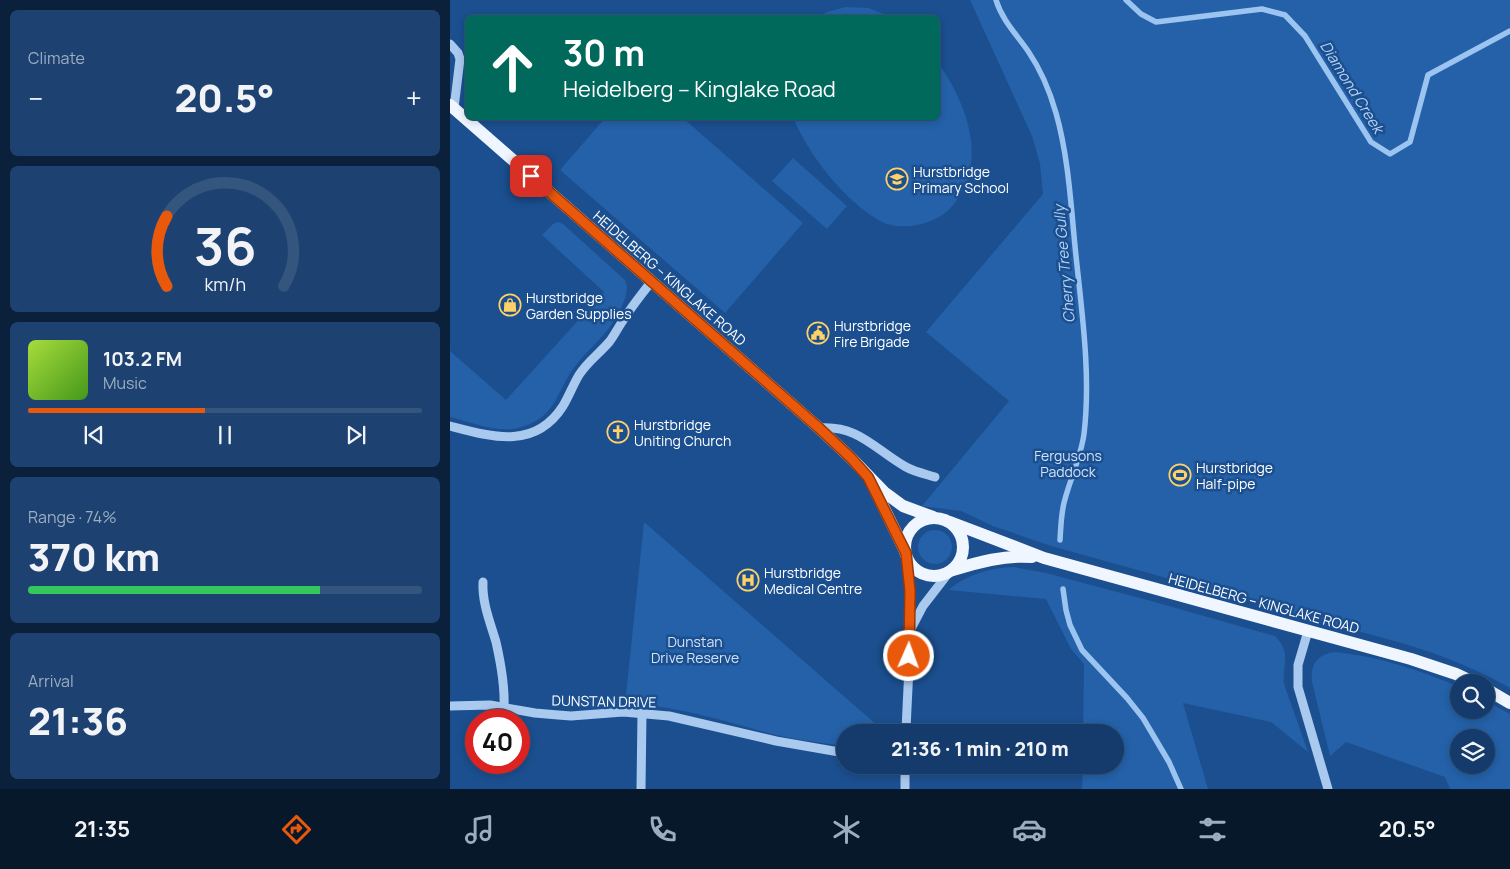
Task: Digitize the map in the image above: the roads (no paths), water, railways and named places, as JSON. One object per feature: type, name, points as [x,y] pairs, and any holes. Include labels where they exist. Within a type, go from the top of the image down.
[{"type":"main road","name":"HEIDELBERG – KINGLAKE ROAD","points":[[452,106],[465,117]]},
{"type":"main road","name":"HEIDELBERG – KINGLAKE ROAD","points":[[468,120],[819,428],[884,492],[898,503],[933,518]]},
{"type":"main road","name":"HEIDELBERG – KINGLAKE ROAD","points":[[868,477],[906,555]]},
{"type":"main road","points":[[933,518],[942,518],[957,528],[962,536],[964,545],[959,563],[942,575],[933,576],[924,574],[911,564],[906,555],[905,545],[907,536],[917,523],[933,518]]},
{"type":"main road","name":"HEIDELBERG – KINGLAKE ROAD","points":[[950,522],[1044,558],[1410,659],[1456,674]]},
{"type":"main road","name":"HEIDELBERG – KINGLAKE ROAD","points":[[951,570],[1004,557],[1044,558]]},
{"type":"main road","points":[[1495,694],[1510,703]]},
{"type":"street","points":[[450,44],[456,50],[460,59],[452,106]]},
{"type":"street","points":[[450,426],[503,438],[530,434],[545,425],[563,406],[578,376],[609,342],[651,282]]},
{"type":"street","points":[[819,428],[836,428],[855,434],[908,468],[935,477]]},
{"type":"street","points":[[906,555],[910,591],[906,724]]},
{"type":"street","points":[[910,634],[923,606],[951,570]]},
{"type":"street","points":[[483,582],[486,608],[503,677],[504,707]]},
{"type":"street","points":[[1308,631],[1298,665],[1298,687],[1328,789]]},
{"type":"street","name":"DUNSTAN DRIVE","points":[[450,706],[504,707],[558,715],[642,713],[669,716],[783,743],[836,752]]},
{"type":"street","points":[[641,789],[642,713]]},
{"type":"street","points":[[905,774],[905,789]]},
{"type":"waterway","name":"Cherry Tree Gully","points":[[996,0],[1006,21],[1033,58],[1048,89],[1064,148],[1069,184],[1083,322],[1087,390],[1083,442],[1067,491],[1061,519],[1060,540]]},
{"type":"waterway","name":"Diamond Creek","points":[[1126,0],[1141,14],[1156,22],[1262,9],[1285,15],[1305,36],[1371,142],[1390,154],[1410,142],[1428,75],[1510,31]]},
{"type":"waterway","name":"Cherry Tree Gully","points":[[1063,589],[1070,625],[1082,650],[1143,718],[1169,762],[1181,789]]},
{"type":"place","name":"Hurstbridge Primary School","points":[[897,179]]},
{"type":"place","name":"Hurstbridge Garden Supplies","points":[[510,305]]},
{"type":"place","name":"Hurstbridge Fire Brigade","points":[[818,333]]},
{"type":"place","name":"Hurstbridge Uniting Church","points":[[618,432]]},
{"type":"place","name":"Hurstbridge Half-pipe","points":[[1180,475]]},
{"type":"place","name":"Hurstbridge Medical Centre","points":[[748,580]]},
{"type":"park label","name":"Fergusons Paddock","points":[[1068,464]]},
{"type":"park label","name":"Dunstan Drive Reserve","points":[[695,650]]}]
